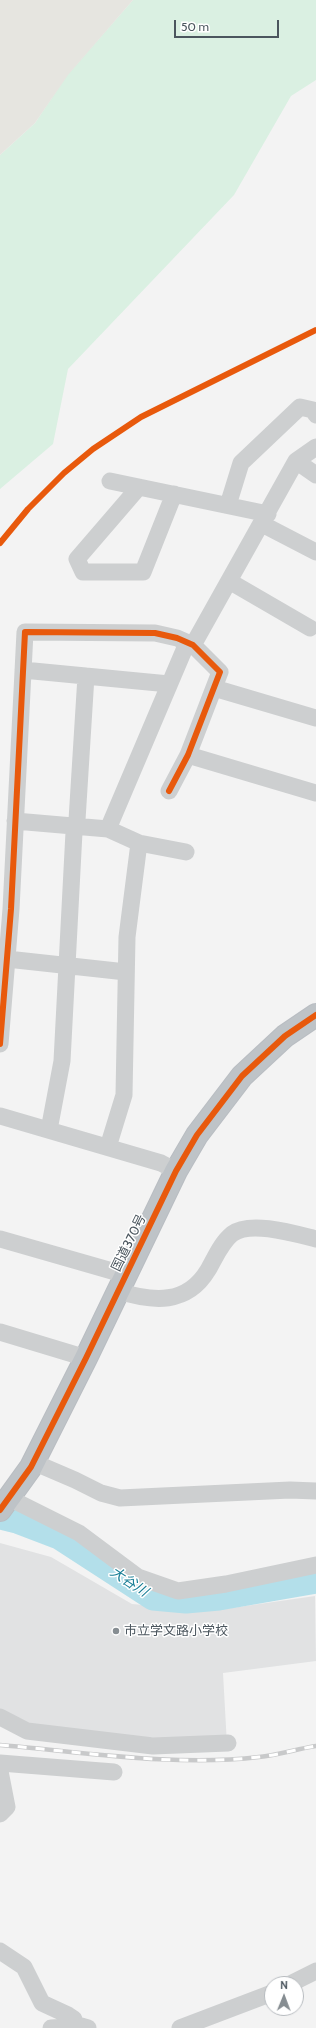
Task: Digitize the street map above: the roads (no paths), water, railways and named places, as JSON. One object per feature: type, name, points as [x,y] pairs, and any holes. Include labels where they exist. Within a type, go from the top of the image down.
[{"type":"highway","name":"国道370号","points":[[4,1505],[33,1462],[86,1358],[176,1171],[197,1135],[242,1076],[285,1036],[316,1015]]},
{"type":"street","points":[[228,506],[241,463],[300,407],[313,410],[316,415]]},
{"type":"street","points":[[108,829],[169,684],[190,644],[202,633],[229,580],[265,519],[296,461],[316,447]]},
{"type":"street","points":[[296,461],[316,475]]},
{"type":"street","points":[[110,481],[228,506],[265,519],[316,552]]},
{"type":"street","points":[[139,487],[77,559],[83,572],[143,572],[174,494]]},
{"type":"street","points":[[229,580],[310,628]]},
{"type":"street","points":[[0,1044],[7,959],[25,632],[154,633],[190,644],[220,672],[188,756],[169,791]]},
{"type":"street","points":[[23,670],[169,684]]},
{"type":"street","points":[[49,1130],[62,1061],[66,965],[86,676]]},
{"type":"street","points":[[214,688],[316,718]]},
{"type":"street","points":[[188,756],[316,793]]},
{"type":"street","points":[[15,821],[108,829],[139,843],[186,852]]},
{"type":"street","points":[[108,1148],[124,1094],[127,937],[139,843]]},
{"type":"street","points":[[7,959],[126,972]]},
{"type":"street","points":[[0,1116],[161,1163],[176,1171]]},
{"type":"street","points":[[0,1239],[122,1283],[147,1298],[170,1298],[184,1294],[207,1272],[219,1250],[232,1234],[245,1229],[277,1230],[316,1239]]},
{"type":"street","points":[[0,1332],[86,1358]]},
{"type":"street","points":[[33,1462],[101,1493],[120,1498],[290,1490],[316,1491]]},
{"type":"street","points":[[4,1505],[79,1533],[138,1577],[178,1591],[226,1584],[316,1565]]},
{"type":"street","points":[[0,1717],[27,1731],[153,1746],[228,1744]]},
{"type":"street","points":[[0,1763],[114,1772]]},
{"type":"street","points":[[0,1772],[7,1808],[0,1814]]},
{"type":"street","points":[[0,1951],[24,1967],[42,2003],[68,2015],[74,2019],[79,2027],[51,2028]]},
{"type":"street","points":[[304,1978],[316,1972]]},
{"type":"street","points":[[180,2028],[264,1996]]},
{"type":"waterway","name":"大谷川","points":[[0,1517],[17,1521],[59,1537],[153,1598],[186,1601],[219,1598],[316,1581]]},
{"type":"railway","points":[[0,1745],[130,1757],[195,1760],[227,1760],[259,1757],[316,1746]]},
{"type":"place","name":"市立学文路小学校","points":[[116,1631]]}]
